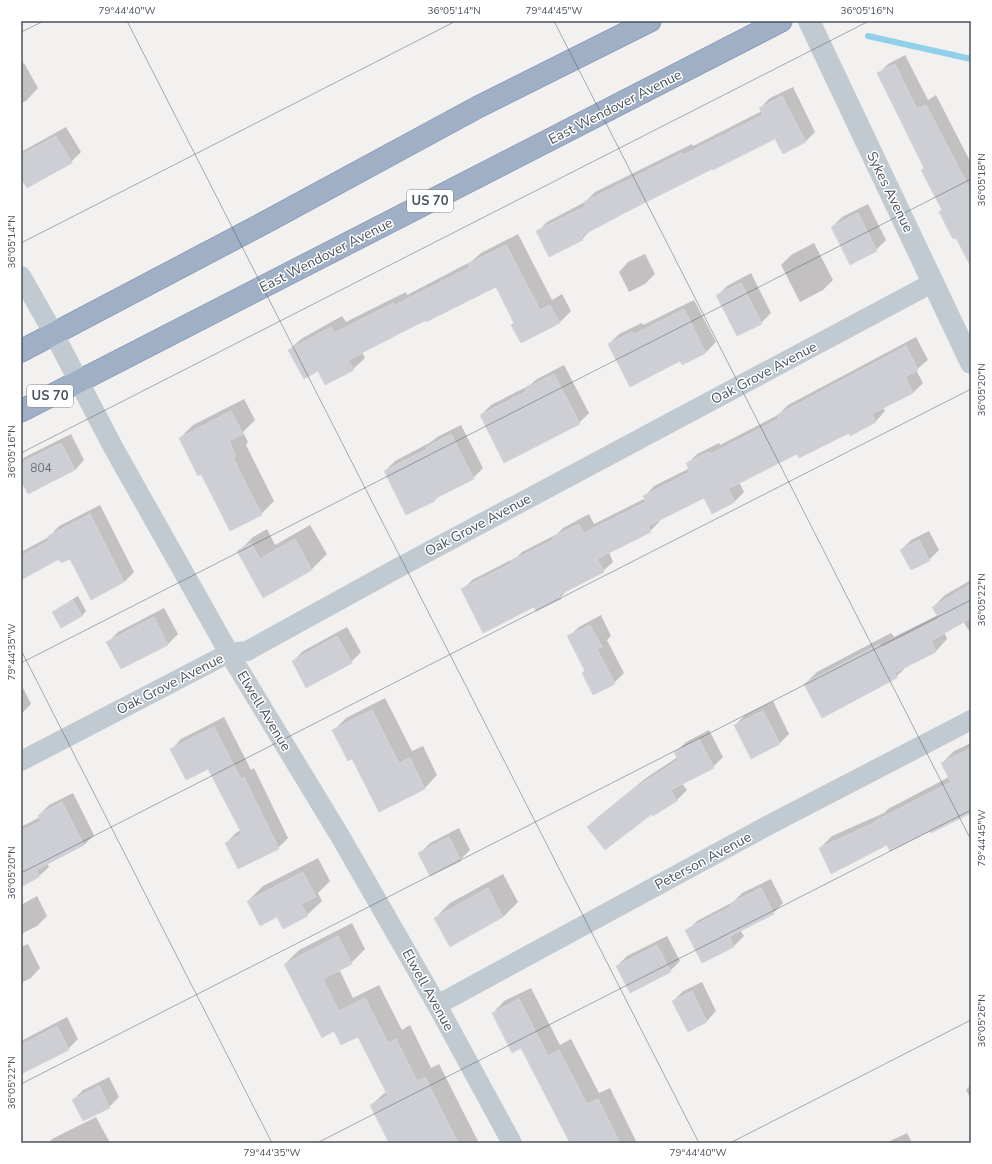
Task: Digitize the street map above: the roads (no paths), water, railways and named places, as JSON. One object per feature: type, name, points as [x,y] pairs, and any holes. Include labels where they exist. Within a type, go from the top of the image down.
[{"type":"highway","points":[[21,351],[478,107],[650,21]]},
{"type":"highway","name":"East Wendover Avenue","points":[[21,411],[781,21]]},
{"type":"street","name":"Sykes Avenue","points":[[809,21],[934,282],[971,363]]},
{"type":"street","name":"Elwell Avenue","points":[[21,276],[54,334],[113,447],[228,653],[340,836],[437,1005],[512,1143]]},
{"type":"street","name":"Oak Grove Avenue","points":[[21,761],[228,653],[247,652],[403,565],[934,282]]},
{"type":"street","name":"Peterson Avenue","points":[[437,1005],[766,827],[971,720]]},
{"type":"waterway","points":[[868,36],[971,59]]}]
